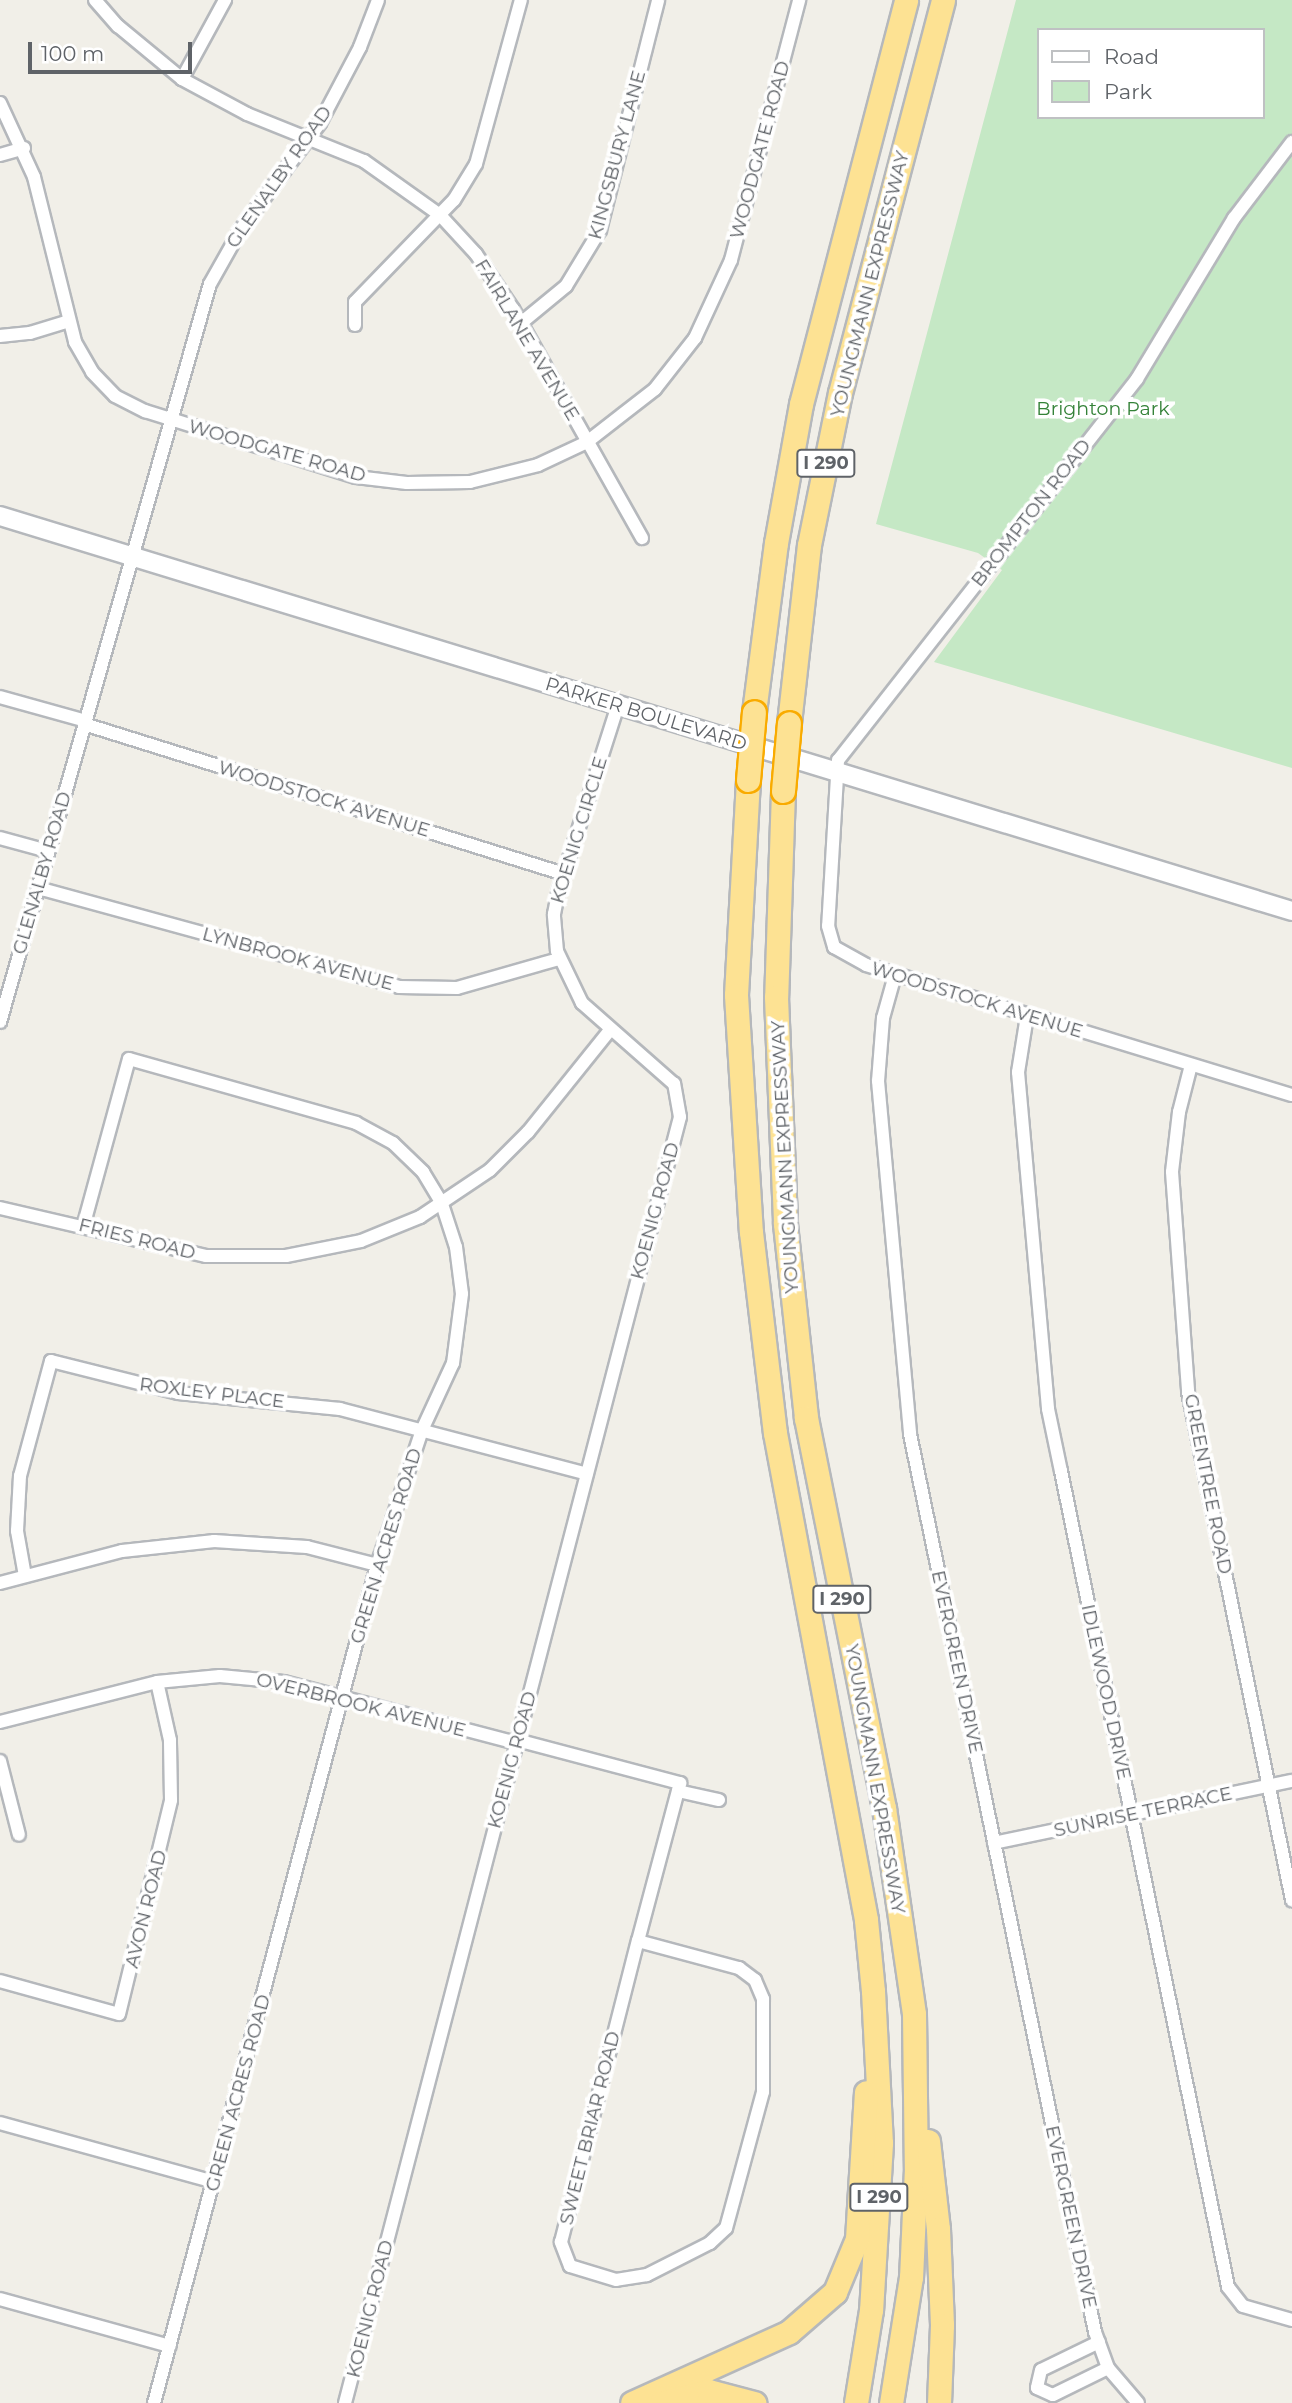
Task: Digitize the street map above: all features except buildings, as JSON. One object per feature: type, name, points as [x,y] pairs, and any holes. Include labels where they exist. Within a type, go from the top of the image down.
[{"type":"highway","name":"YOUNGMANN EXPRESSWAY","points":[[856,2403],[872,2297],[881,2143],[873,1991],[866,1920],[775,1433],[751,1232],[736,995],[754,712],[776,543],[802,404],[906,0]]},
{"type":"highway","name":"YOUNGMANN EXPRESSWAY","points":[[891,2403],[912,2277],[916,2168],[914,2014],[884,1808],[806,1418],[785,1224],[776,997],[783,791],[809,545],[840,393],[943,0]]},
{"type":"highway","points":[[632,2403],[789,2332],[824,2305],[844,2276],[857,2239],[873,1991]]},
{"type":"highway","points":[[914,2014],[939,2229],[939,2403]]},
{"type":"highway","points":[[661,2403],[708,2391],[754,2403]]},
{"type":"street","name":"FAIRLANE AVENUE","points":[[95,0],[118,26],[182,79],[247,114],[364,161],[440,215],[476,254],[520,323],[642,538]]},
{"type":"street","points":[[182,79],[225,0]]},
{"type":"street","name":"GLENALBY ROAD","points":[[0,1022],[6,979],[38,888],[200,314],[224,256],[310,138],[344,82],[378,0]]},
{"type":"street","points":[[355,326],[355,302],[440,215],[476,164],[521,0]]},
{"type":"street","name":"KINGSBURY LANE","points":[[520,323],[566,286],[600,230],[658,0]]},
{"type":"street","name":"WOODGATE ROAD","points":[[0,103],[24,148],[69,321],[82,358],[100,382],[130,404],[170,419],[356,477],[407,483],[495,477],[538,465],[587,442],[631,411],[676,364],[720,290],[799,0]]},
{"type":"street","name":"BROMPTON ROAD","points":[[837,774],[838,760],[876,708],[1137,379],[1234,218],[1292,142]]},
{"type":"street","points":[[0,155],[24,148]]},
{"type":"street","points":[[0,336],[30,333],[69,321]]},
{"type":"street","name":"PARKER BOULEVARD","points":[[0,516],[1292,911]]},
{"type":"street","name":"WOODSTOCK AVENUE","points":[[0,696],[564,874]]},
{"type":"street","name":"KOENIG CIRCLE","points":[[618,705],[564,874],[554,914],[559,959],[582,1003],[610,1030],[667,1075],[679,1094],[680,1117]]},
{"type":"street","name":"WOODSTOCK AVENUE","points":[[837,774],[829,938],[840,953],[895,975],[1292,1095]]},
{"type":"street","points":[[0,838],[48,851]]},
{"type":"street","name":"LYNBROOK AVENUE","points":[[38,888],[399,987],[457,988],[559,959]]},
{"type":"street","name":"EVERGREEN DRIVE","points":[[895,975],[883,1018],[878,1082],[910,1434],[1098,2342],[1108,2368],[1138,2403]]},
{"type":"street","name":"IDLEWOOD DRIVE","points":[[1027,1016],[1018,1072],[1048,1409],[1130,1815],[1228,2287],[1243,2306],[1292,2320]]},
{"type":"street","name":"FRIES ROAD","points":[[0,1208],[178,1252],[261,1258],[311,1253],[361,1241],[442,1204],[514,1148],[610,1030]]},
{"type":"street","name":"GREEN ACRES ROAD","points":[[83,1227],[129,1059],[365,1127],[409,1157],[442,1204],[460,1270],[461,1317],[453,1363],[422,1430],[377,1565],[154,2403]]},
{"type":"street","name":"GREENTREE ROAD","points":[[1191,1065],[1179,1112],[1172,1172],[1188,1392],[1292,1900]]},
{"type":"street","name":"KOENIG ROAD","points":[[345,2403],[680,1117]]},
{"type":"street","name":"ROXLEY PLACE","points":[[25,1576],[17,1500],[51,1361],[154,1388],[318,1406],[422,1430],[587,1474]]},
{"type":"street","points":[[0,1583],[122,1551],[214,1541],[297,1546],[377,1565]]},
{"type":"street","name":"OVERBROOK AVENUE","points":[[0,1723],[157,1682],[252,1677],[341,1696],[516,1742]]},
{"type":"street","name":"AVON ROAD","points":[[0,1981],[119,2014],[170,1800],[170,1740],[157,1682]]},
{"type":"street","points":[[516,1742],[680,1783],[678,1791],[719,1800]]},
{"type":"street","points":[[0,1761],[19,1835]]},
{"type":"street","name":"SUNRISE TERRACE","points":[[994,1843],[1292,1781]]},
{"type":"street","name":"SWEET BRIAR ROAD","points":[[638,1941],[739,1968],[755,1980],[763,1999],[763,2092],[726,2228],[710,2243],[627,2280],[577,2270],[564,2259],[561,2242],[638,1941],[678,1791]]},
{"type":"street","points":[[0,2123],[214,2182]]},
{"type":"street","points":[[0,2299],[170,2346]]},
{"type":"street","points":[[1098,2342],[1041,2370],[1037,2388],[1053,2395],[1108,2368]]},
{"type":"green space","name":"Brighton Park","points":[[1016,0],[1292,0],[1292,768],[934,662],[1002,570],[978,553],[876,524]]}]
